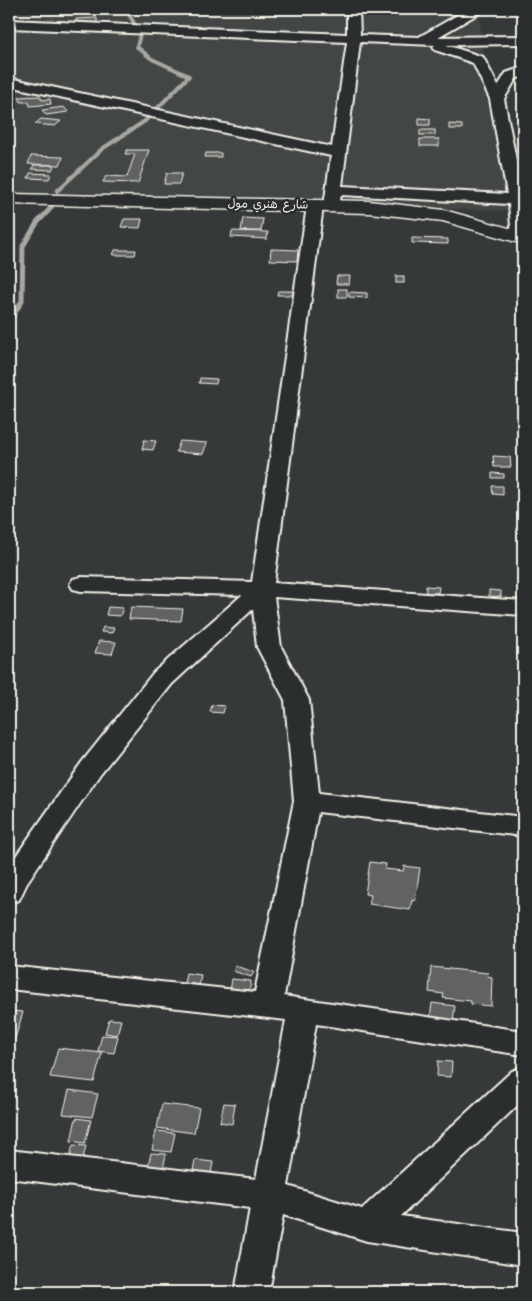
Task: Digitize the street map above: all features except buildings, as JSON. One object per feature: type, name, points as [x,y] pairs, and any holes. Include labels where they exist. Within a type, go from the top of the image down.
[{"type":"highway","name":"شارع هنري مول","points":[[9,199],[327,200],[425,213],[476,223],[522,237]]},
{"type":"street","points":[[267,1005],[307,801],[297,700],[269,648],[262,589],[327,200],[339,153],[354,37],[353,9]]},
{"type":"street","points":[[421,41],[477,9]]},
{"type":"street","points":[[9,24],[421,41],[523,40]]},
{"type":"street","points":[[421,41],[478,60],[497,99],[520,200],[522,237]]},
{"type":"street","points":[[497,99],[511,76],[523,71]]},
{"type":"street","points":[[9,82],[339,153]]},
{"type":"street","points":[[327,200],[520,200]]},
{"type":"street","points":[[81,584],[262,589],[523,608]]},
{"type":"street","points":[[9,893],[15,878],[91,768],[163,678],[262,589]]},
{"type":"street","points":[[307,801],[523,827]]},
{"type":"street","points":[[9,977],[267,1005],[523,1043]]},
{"type":"street","points":[[252,1292],[268,1195],[303,1010]]},
{"type":"street","points":[[367,1226],[523,1080]]},
{"type":"street","points":[[9,1164],[268,1195],[367,1226],[523,1249]]},
{"type":"shaded area","points":[[9,9],[479,9],[482,46],[509,211],[9,193]]},
{"type":"waterway","points":[[57,191],[102,149],[145,121],[189,76],[152,59],[137,47],[140,34],[126,9]]},
{"type":"waterway","points":[[9,322],[22,301],[23,246],[37,223],[50,209]]}]
